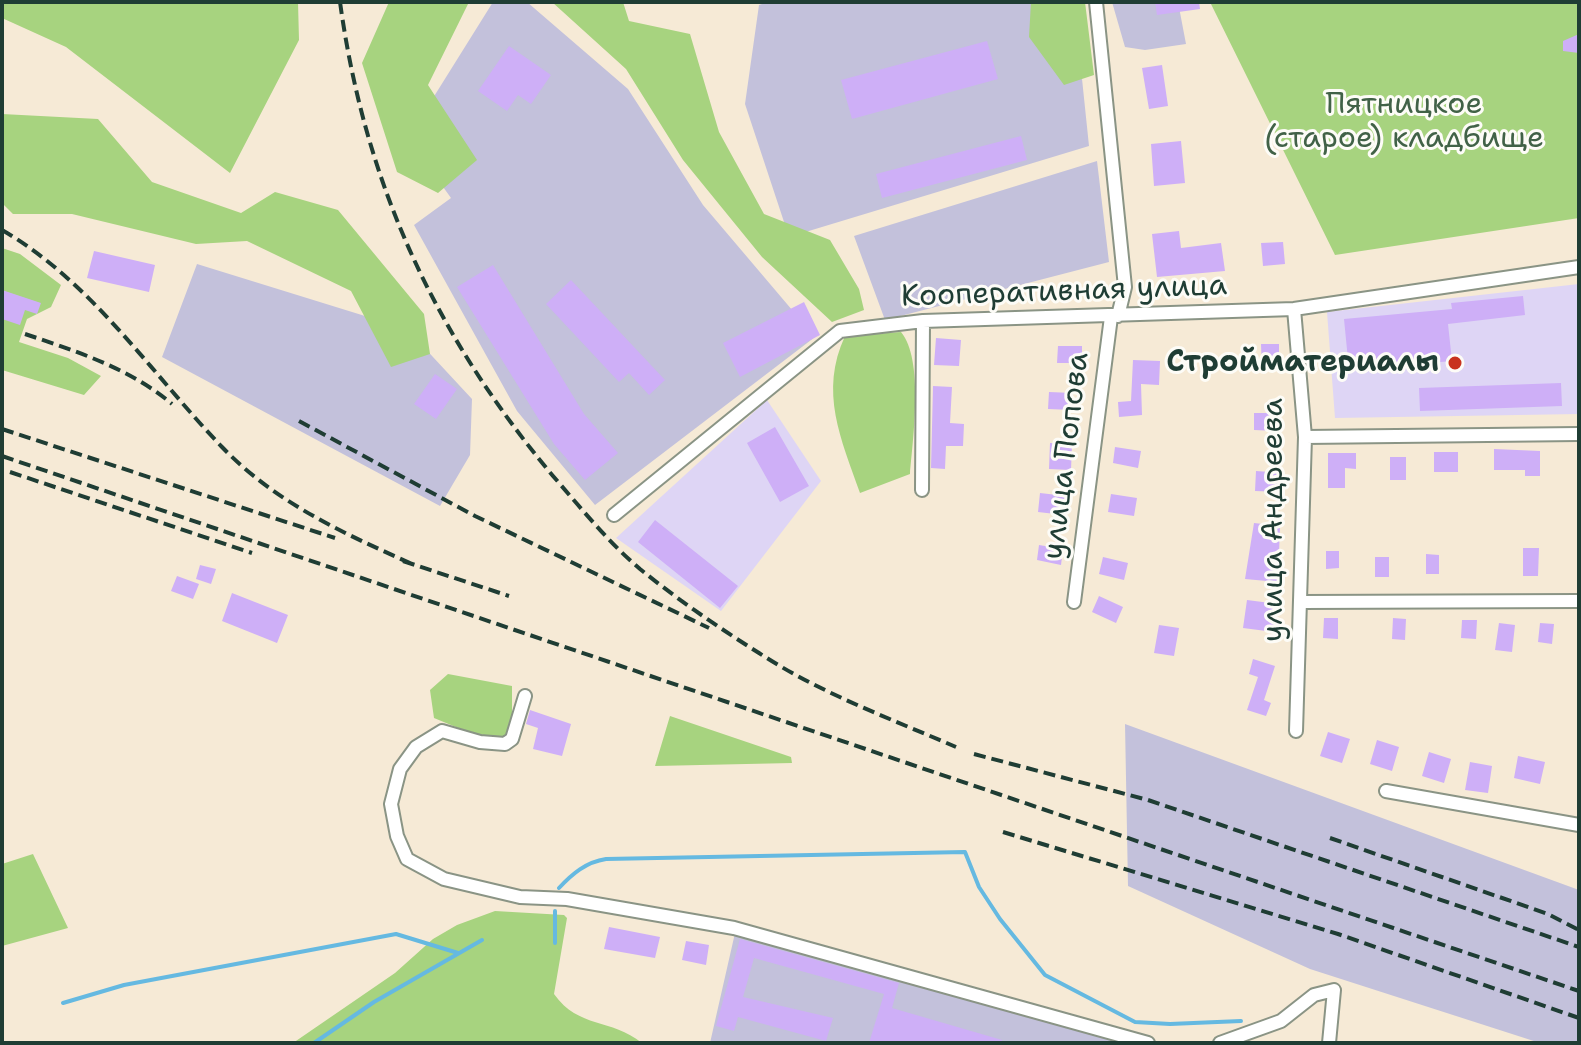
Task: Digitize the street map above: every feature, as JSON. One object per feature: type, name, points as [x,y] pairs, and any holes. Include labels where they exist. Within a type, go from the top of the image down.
[{"type":"street","name":"улица Попова","points":[[1074,602],[1114,316],[1125,287],[1096,2]]},
{"type":"street","name":"Кооперативная улица","points":[[614,515],[840,331],[923,321],[1294,309],[1579,267]]},
{"type":"street","name":"улица Андреева","points":[[1294,309],[1305,437],[1296,731]]},
{"type":"street","points":[[922,490],[923,321]]},
{"type":"street","points":[[1305,437],[1579,434]]},
{"type":"street","points":[[1301,602],[1579,601]]},
{"type":"street","points":[[525,696],[512,739],[505,744],[480,742],[442,731],[416,747],[400,769],[391,804],[397,836],[407,859],[444,879],[520,897],[567,899],[734,928],[1148,1043]]},
{"type":"street","points":[[1386,791],[1579,825]]},
{"type":"street","points":[[1220,1043],[1281,1021],[1314,995],[1334,990],[1329,1043]]},
{"type":"shaded area","points":[[493,2],[527,2],[628,89],[703,205],[815,337],[595,505],[517,411],[414,225],[451,198],[408,138]]},
{"type":"shaded area","points":[[768,2],[1074,2],[1089,146],[789,237],[745,104],[759,5]]},
{"type":"shaded area","points":[[1112,2],[1178,2],[1186,44],[1145,50],[1125,47]]},
{"type":"shaded area","points":[[1097,161],[1109,262],[885,320],[854,236]]},
{"type":"shaded area","points":[[197,264],[407,329],[472,399],[470,455],[440,506],[162,357]]},
{"type":"shaded area","name":"Стройматериалы","points":[[1579,284],[1579,414],[1335,418],[1327,312]]},
{"type":"shaded area","points":[[767,400],[821,481],[721,611],[616,538]]},
{"type":"shaded area","points":[[1125,724],[1579,890],[1579,1043],[1540,1043],[1310,969],[1128,886]]},
{"type":"shaded area","points":[[735,933],[1126,1043],[710,1043]]},
{"type":"green space","points":[[2,2],[298,2],[299,40],[230,173],[66,47],[2,18]]},
{"type":"green space","points":[[389,2],[469,2],[428,85],[477,160],[438,193],[397,172],[362,63]]},
{"type":"green space","points":[[552,2],[623,2],[629,21],[690,34],[719,132],[764,214],[830,240],[859,289],[864,310],[832,322],[762,257],[683,160],[626,69]]},
{"type":"green space","points":[[1031,2],[1085,2],[1094,75],[1064,85],[1029,37]]},
{"type":"green space","name":"Пятницкое (старое) кладбище","points":[[1210,2],[1579,2],[1579,218],[1335,255]]},
{"type":"green space","points":[[2,114],[98,119],[152,182],[241,213],[275,192],[338,210],[424,314],[430,354],[391,367],[351,291],[247,241],[196,244],[72,214],[13,214],[2,203]]},
{"type":"green space","points":[[2,248],[20,254],[61,285],[51,307],[27,319],[19,342],[68,358],[101,376],[84,395],[2,370]]},
{"type":"green space","points":[[901,332],[913,361],[915,380],[910,474],[860,493],[836,415],[833,396],[837,357],[845,336]]},
{"type":"green space","points":[[448,674],[512,686],[512,720],[504,739],[468,732],[434,718],[430,690]]},
{"type":"green space","points":[[670,716],[791,757],[792,763],[655,766]]},
{"type":"green space","points":[[33,854],[68,928],[2,946],[2,864]]},
{"type":"green space","points":[[495,911],[564,915],[567,918],[554,994],[574,1013],[619,1030],[642,1043],[293,1043],[395,973],[433,939],[457,925]]},
{"type":"building","points":[[1155,2],[1199,2],[1200,9],[1157,15]]},
{"type":"building","points":[[1579,34],[1579,53],[1563,51],[1563,41]]},
{"type":"building","points":[[987,41],[998,79],[852,119],[841,80]]},
{"type":"building","points":[[509,46],[551,75],[531,104],[518,95],[507,111],[478,91]]},
{"type":"building","points":[[1162,65],[1168,106],[1149,109],[1142,68]]},
{"type":"building","points":[[1021,136],[1027,160],[882,198],[876,174]]},
{"type":"building","points":[[1181,141],[1185,183],[1154,186],[1151,144]]},
{"type":"building","points":[[1179,231],[1181,248],[1221,243],[1225,271],[1157,277],[1152,234]]},
{"type":"building","points":[[1283,242],[1285,264],[1263,266],[1261,243]]},
{"type":"building","points":[[94,251],[155,265],[149,292],[87,278]]},
{"type":"building","points":[[493,265],[584,414],[618,453],[585,480],[554,444],[457,287]]},
{"type":"building","points":[[571,280],[665,380],[649,395],[629,373],[619,382],[546,304]]},
{"type":"building","points":[[2,290],[41,303],[37,314],[25,310],[20,325],[2,319]]},
{"type":"building","points":[[1523,296],[1525,315],[1448,324],[1452,361],[1349,370],[1344,319],[1452,309],[1451,303]]},
{"type":"building","points":[[804,302],[820,335],[740,377],[723,343]]},
{"type":"building","points":[[936,338],[961,340],[959,366],[934,365]]},
{"type":"building","points":[[1261,344],[1279,344],[1279,368],[1262,369]]},
{"type":"building","points":[[1058,346],[1082,346],[1082,363],[1057,363]]},
{"type":"building","points":[[1133,360],[1160,361],[1159,385],[1141,384],[1142,415],[1119,417],[1118,402],[1131,401]]},
{"type":"building","points":[[435,374],[457,389],[436,419],[414,404]]},
{"type":"building","points":[[1561,383],[1562,406],[1420,411],[1419,388]]},
{"type":"building","points":[[933,386],[952,387],[950,423],[964,424],[963,446],[946,446],[945,469],[931,468]]},
{"type":"building","points":[[1049,392],[1073,393],[1072,410],[1048,409]]},
{"type":"building","points":[[1254,413],[1277,413],[1277,431],[1254,430]]},
{"type":"building","points":[[775,427],[809,486],[780,502],[747,443]]},
{"type":"building","points":[[1050,443],[1072,444],[1071,470],[1049,469]]},
{"type":"building","points":[[1115,447],[1141,451],[1138,468],[1113,463]]},
{"type":"building","points":[[1494,449],[1540,451],[1540,476],[1525,476],[1525,470],[1494,470]]},
{"type":"building","points":[[1434,452],[1458,452],[1458,472],[1434,472]]},
{"type":"building","points":[[1328,453],[1356,453],[1356,469],[1345,468],[1345,488],[1328,488]]},
{"type":"building","points":[[1390,457],[1406,457],[1406,480],[1390,480]]},
{"type":"building","points":[[1256,471],[1284,473],[1283,492],[1255,491]]},
{"type":"building","points":[[1040,493],[1066,496],[1064,515],[1038,512]]},
{"type":"building","points":[[1111,494],[1137,498],[1134,516],[1108,512]]},
{"type":"building","points":[[655,520],[738,586],[720,608],[638,542]]},
{"type":"building","points":[[1254,523],[1280,526],[1278,582],[1245,579]]},
{"type":"building","points":[[1039,545],[1063,549],[1061,565],[1037,560]]},
{"type":"building","points":[[1523,548],[1539,548],[1538,576],[1523,576]]},
{"type":"building","points":[[1326,551],[1339,551],[1339,568],[1326,569]]},
{"type":"building","points":[[1426,554],[1439,555],[1439,574],[1426,574]]},
{"type":"building","points":[[1103,557],[1128,563],[1124,580],[1099,574]]},
{"type":"building","points":[[1375,557],[1389,557],[1389,577],[1375,577]]},
{"type":"building","points":[[200,565],[216,569],[211,584],[196,579]]},
{"type":"building","points":[[177,576],[199,584],[193,599],[171,591]]},
{"type":"building","points":[[232,593],[288,615],[277,643],[222,621]]},
{"type":"building","points":[[1099,596],[1123,607],[1116,623],[1092,612]]},
{"type":"building","points":[[1247,600],[1278,604],[1274,632],[1243,628]]},
{"type":"building","points":[[1324,618],[1338,618],[1338,639],[1323,638]]},
{"type":"building","points":[[1393,618],[1406,619],[1405,640],[1392,639]]},
{"type":"building","points":[[1462,620],[1477,620],[1476,639],[1461,638]]},
{"type":"building","points":[[1499,623],[1515,625],[1512,652],[1495,650]]},
{"type":"building","points":[[1540,623],[1554,624],[1552,644],[1538,642]]},
{"type":"building","points":[[1159,625],[1179,628],[1174,656],[1154,653]]},
{"type":"building","points":[[1253,659],[1275,666],[1264,700],[1271,703],[1266,716],[1247,710],[1258,677],[1249,674]]},
{"type":"building","points":[[530,710],[571,724],[562,756],[533,749],[538,728],[526,724]]},
{"type":"building","points":[[1328,732],[1350,739],[1342,763],[1320,756]]},
{"type":"building","points":[[1377,740],[1399,747],[1392,771],[1370,764]]},
{"type":"building","points":[[1429,752],[1451,759],[1444,783],[1422,776]]},
{"type":"building","points":[[1518,756],[1545,762],[1540,784],[1514,778]]},
{"type":"building","points":[[1470,762],[1492,766],[1488,793],[1465,790]]},
{"type":"building","points":[[609,927],[660,937],[655,958],[604,949]]},
{"type":"building","points":[[740,939],[899,983],[892,1008],[1002,1040],[1001,1043],[869,1043],[884,994],[754,958],[743,997],[833,1018],[826,1041],[738,1017],[734,1031],[716,1026]]},
{"type":"building","points":[[686,941],[709,945],[706,965],[682,960]]},
{"type":"waterway","points":[[559,888],[580,869],[606,859],[965,852],[979,887],[1000,919],[1045,975],[1135,1022],[1241,1021]]},
{"type":"waterway","points":[[555,911],[555,943]]},
{"type":"waterway","points":[[63,1003],[124,985],[396,934],[458,953]]},
{"type":"waterway","points":[[314,1043],[374,1002],[482,940]]},
{"type":"railway","points":[[340,2],[351,69],[367,133],[387,195],[412,254],[440,312],[473,368],[553,476],[628,559],[714,623],[806,680],[956,747]]},
{"type":"railway","points":[[2,230],[34,251],[92,302],[222,447],[265,485],[311,515],[412,564]]},
{"type":"railway","points":[[25,334],[121,371],[172,404]]},
{"type":"railway","points":[[299,421],[475,516],[709,628]]},
{"type":"railway","points":[[2,429],[335,538]]},
{"type":"railway","points":[[2,456],[1579,991]]},
{"type":"railway","points":[[10,472],[252,553]]},
{"type":"railway","points":[[403,561],[509,596]]},
{"type":"railway","points":[[974,754],[1148,800],[1579,947]]},
{"type":"railway","points":[[1003,832],[1338,934],[1579,1018]]},
{"type":"railway","points":[[1330,838],[1548,914],[1579,930]]},
{"type":"place","name":"Стройматериалы","points":[[1455,363]]}]
